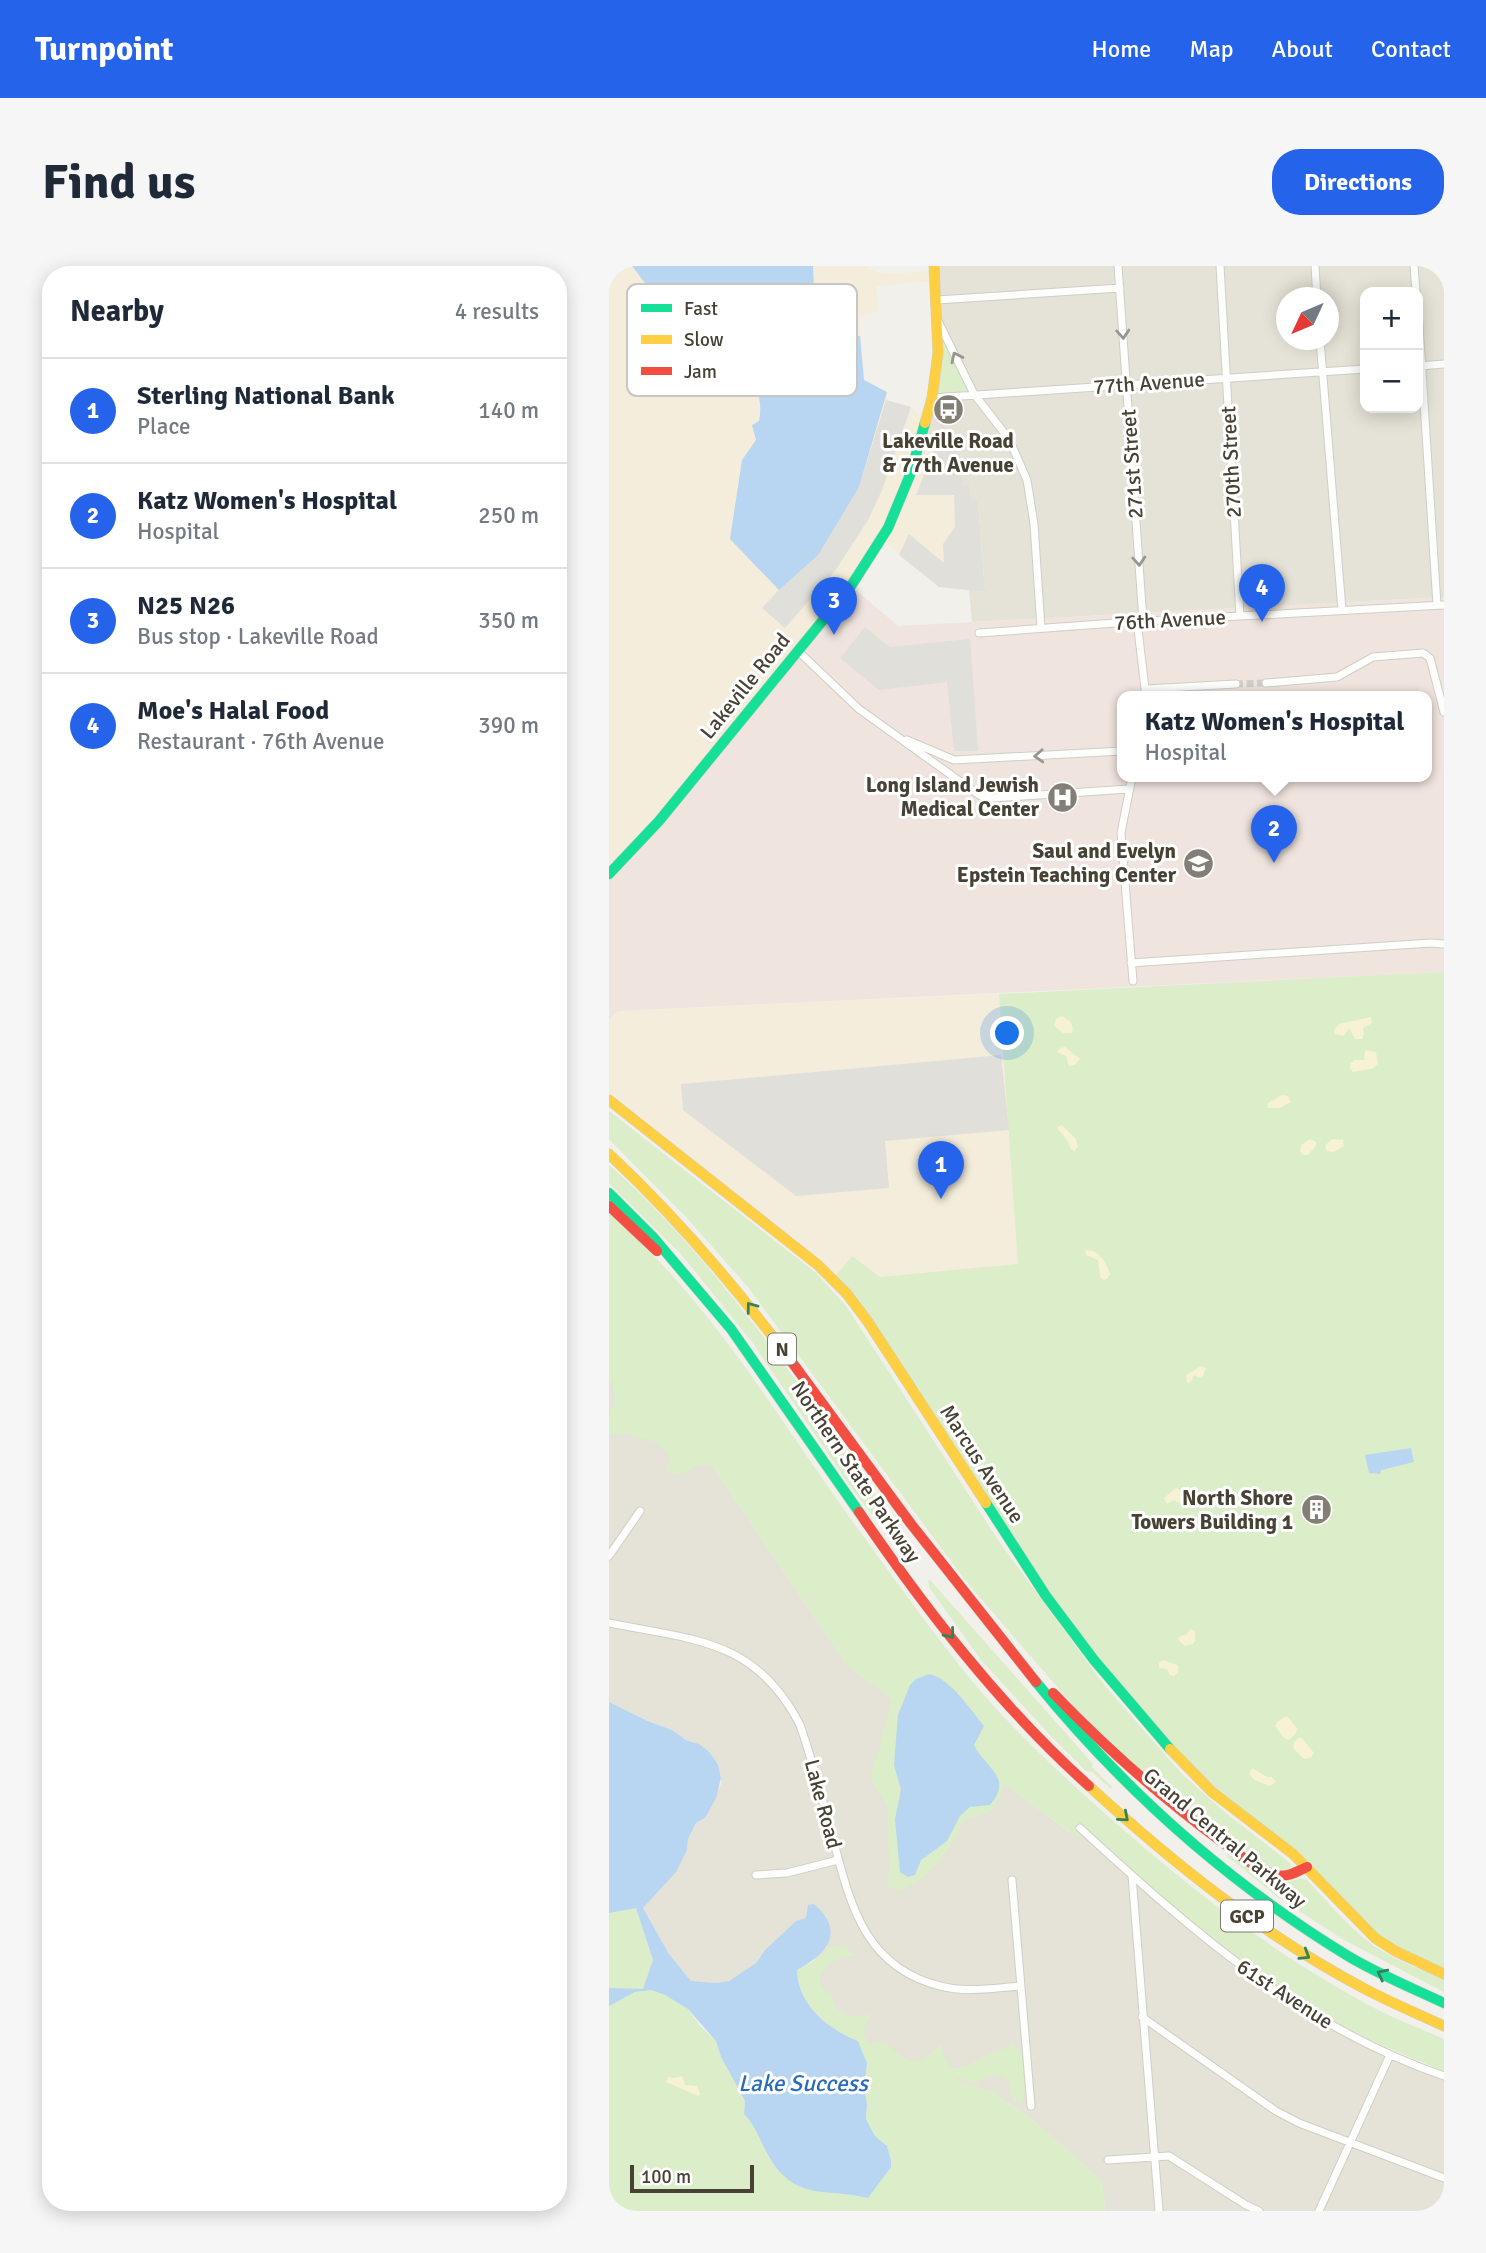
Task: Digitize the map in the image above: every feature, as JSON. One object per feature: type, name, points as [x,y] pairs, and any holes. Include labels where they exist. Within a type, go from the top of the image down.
[{"type":"main road","name":"Lakeville Road","points":[[609,874],[659,821],[798,652],[851,586],[888,528],[910,475],[932,398],[938,353],[934,266]]},
{"type":"main road","name":"Marcus Avenue","points":[[609,1100],[818,1265],[840,1286],[868,1322],[1034,1578],[1094,1660],[1193,1775],[1307,1867],[1375,1938],[1395,1951],[1444,1974]]},
{"type":"main road","name":"Northern State Parkway","points":[[609,1154],[670,1212],[730,1280],[956,1584],[1011,1655],[1070,1723]]},
{"type":"main road","name":"Northern State Parkway","points":[[609,1193],[700,1288],[757,1361],[907,1581],[988,1680],[1074,1771]]},
{"type":"main road","points":[[609,1206],[700,1288]]},
{"type":"main road","points":[[1011,1655],[1138,1776],[1252,1864],[1278,1876],[1293,1874],[1307,1867]]},
{"type":"main road","name":"Grand Central Parkway","points":[[1070,1723],[1133,1788],[1176,1827],[1290,1919],[1365,1966],[1444,2003]]},
{"type":"main road","name":"Grand Central Parkway","points":[[1074,1771],[1205,1884],[1300,1952],[1402,2010],[1444,2026]]},
{"type":"street","name":"271st Street","points":[[1118,266],[1146,691]]},
{"type":"street","name":"270th Street","points":[[1220,266],[1240,616]]},
{"type":"street","points":[[1315,266],[1317,287]]},
{"type":"street","points":[[1414,266],[1416,287]]},
{"type":"street","points":[[937,300],[1120,288]]},
{"type":"street","points":[[938,320],[974,394],[1009,439],[1027,480],[1034,524],[1041,628]]},
{"type":"street","points":[[1321,350],[1342,610]]},
{"type":"street","points":[[1423,366],[1444,364]]},
{"type":"street","name":"77th Avenue","points":[[932,398],[1360,369]]},
{"type":"street","points":[[1423,400],[1441,605]]},
{"type":"street","name":"76th Avenue","points":[[979,633],[1140,621],[1441,605]]},
{"type":"street","points":[[798,652],[859,709],[986,798],[1129,789]]},
{"type":"street","points":[[1266,682],[1337,677],[1373,657],[1423,653],[1430,658],[1444,712]]},
{"type":"street","points":[[1156,691],[1176,687],[1236,684]]},
{"type":"street","points":[[893,734],[954,760],[1117,751]]},
{"type":"street","points":[[1131,782],[1121,833],[1133,981]]},
{"type":"street","points":[[1131,963],[1444,944]]},
{"type":"street","points":[[609,1556],[639,1511]]},
{"type":"street","name":"Lake Road","points":[[609,1623],[705,1642],[733,1653],[773,1682],[800,1725],[857,1920],[876,1948],[898,1967],[926,1982],[958,1989],[1020,1986]]},
{"type":"street","name":"61st Avenue","points":[[1080,1828],[1208,1942],[1257,1980],[1341,2031],[1390,2055],[1444,2076]]},
{"type":"street","points":[[756,1875],[787,1873],[838,1860]]},
{"type":"street","points":[[1132,1876],[1159,2211]]},
{"type":"street","points":[[1012,1880],[1031,2106]]},
{"type":"street","points":[[1142,2017],[1276,2111],[1299,2123],[1444,2178]]},
{"type":"street","points":[[1319,2211],[1390,2055]]},
{"type":"street","points":[[1108,2160],[1169,2156],[1259,2211]]},
{"type":"shaded area","points":[[609,266],[867,266],[881,274],[934,271],[935,281],[876,286],[878,312],[859,316],[864,380],[887,392],[886,400],[911,407],[927,421],[922,438],[960,449],[963,485],[969,484],[971,501],[978,501],[985,592],[939,587],[882,539],[864,568],[609,874]]},
{"type":"shaded area","points":[[934,266],[1444,266],[1444,597],[972,622],[969,590],[985,592],[978,501],[971,502],[937,443],[921,438],[936,376]]},
{"type":"shaded area","points":[[886,400],[911,407],[882,490],[868,520],[835,571],[785,628],[762,608],[789,579],[859,487]]},
{"type":"shaded area","points":[[937,443],[960,449],[963,485],[969,484],[971,501],[978,501],[985,592],[939,587],[899,555],[909,534],[944,563],[943,544],[955,527],[954,495],[916,495]]},
{"type":"shaded area","name":"Long Island Jewish Medical Center","points":[[851,586],[898,626],[1444,597],[1444,972],[618,1011],[609,1019],[609,874]]},
{"type":"shaded area","points":[[865,627],[890,647],[970,639],[978,751],[954,751],[947,682],[879,690],[840,658]]},
{"type":"shaded area","points":[[999,994],[1019,1265],[833,1279],[609,1100],[609,1019],[617,1011]]},
{"type":"shaded area","points":[[1001,1055],[1009,1130],[885,1141],[889,1188],[796,1196],[683,1110],[681,1084]]},
{"type":"shaded area","points":[[609,1380],[690,1434],[847,1665],[1069,1832],[1080,1828],[1341,2031],[1444,2076],[1444,2211],[1105,2211],[1102,2181],[1028,2116],[994,2093],[911,2066],[828,2025],[807,1918],[796,1921],[765,1950],[756,1963],[729,1981],[691,1981],[669,1954],[643,1908],[687,1850],[688,1839],[696,1823],[705,1818],[721,1784],[721,1778],[718,1763],[699,1744],[609,1702]]},
{"type":"green space","points":[[938,320],[974,394],[932,398]]},
{"type":"green space","points":[[1444,972],[1444,1974],[1395,1951],[1307,1867],[1212,1792],[1094,1660],[868,1322],[833,1279],[852,1256],[880,1277],[1018,1264],[999,994]]},
{"type":"green space","points":[[609,1111],[816,1273],[846,1306],[1000,1543],[1105,1686],[1182,1774],[1228,1815],[1290,1863],[1291,1869],[1274,1871],[1218,1835],[1150,1781],[1090,1725],[965,1580],[748,1287],[686,1217],[609,1139]]},
{"type":"green space","points":[[609,1165],[678,1234],[761,1334],[867,1481],[916,1556],[916,1563],[908,1560],[852,1489],[752,1342],[681,1254],[609,1183]]},
{"type":"green space","points":[[609,1214],[645,1247],[709,1319],[925,1620],[971,1680],[1018,1732],[1135,1840],[1234,1919],[1340,1989],[1386,2014],[1444,2039],[1444,2071],[1338,2024],[1274,1987],[1217,1946],[1084,1830],[1079,1839],[1003,1783],[1001,1795],[992,1811],[964,1821],[945,1853],[920,1880],[897,1891],[886,1885],[889,1872],[887,1806],[870,1779],[892,1699],[847,1665],[711,1465],[701,1465],[679,1475],[666,1471],[669,1457],[658,1443],[626,1434],[609,1435],[609,1416],[615,1401],[612,1382],[609,1380]]},
{"type":"green space","points":[[930,1580],[1113,1788],[1092,1772],[1086,1771],[981,1660],[929,1587]]},
{"type":"green space","points":[[1229,1852],[1271,1880],[1307,1880],[1341,1917],[1369,1942],[1411,1966],[1444,1979],[1444,1992],[1344,1940],[1279,1898],[1227,1856]]},
{"type":"green space","points":[[636,1908],[653,1960],[647,1982],[651,1990],[688,2009],[700,2026],[716,2041],[721,2057],[745,2101],[744,2114],[771,2160],[791,2181],[815,2190],[868,2198],[891,2160],[887,2146],[875,2136],[866,2119],[864,2086],[867,2063],[858,2041],[817,2014],[809,2005],[799,1983],[797,1970],[837,1945],[846,1947],[857,1956],[833,1961],[819,1981],[826,1992],[832,1994],[836,2007],[841,2012],[853,2016],[872,2013],[864,2034],[869,2043],[886,2043],[907,2060],[913,2061],[926,2057],[941,2043],[946,2062],[954,2068],[966,2066],[1013,2043],[1023,2054],[1036,2057],[1027,2074],[1022,2104],[1013,2100],[1010,2084],[1002,2076],[993,2076],[974,2083],[959,2078],[955,2080],[994,2093],[1028,2116],[1102,2181],[1105,2211],[609,2211],[609,1913]]},
{"type":"sand","points":[[1062,1016],[1071,1022],[1071,1033],[1063,1033],[1054,1026],[1056,1019]]},
{"type":"sand","points":[[1371,1017],[1372,1023],[1363,1028],[1362,1039],[1355,1039],[1349,1028],[1344,1036],[1335,1034],[1334,1030],[1339,1024]]},
{"type":"sand","points":[[1065,1047],[1080,1059],[1075,1065],[1069,1066],[1066,1056],[1057,1052]]},
{"type":"sand","points":[[1365,1050],[1376,1052],[1378,1064],[1372,1069],[1353,1072],[1350,1064],[1354,1060],[1364,1060]]},
{"type":"sand","points":[[1282,1095],[1288,1096],[1291,1102],[1280,1108],[1267,1108],[1268,1103]]},
{"type":"sand","points":[[1062,1125],[1076,1139],[1078,1147],[1074,1151],[1057,1127]]},
{"type":"sand","points":[[1310,1139],[1316,1142],[1316,1146],[1308,1155],[1303,1155],[1300,1151],[1301,1145]]},
{"type":"sand","points":[[1333,1139],[1343,1140],[1344,1146],[1334,1152],[1327,1151],[1325,1145]]},
{"type":"sand","points":[[1085,1250],[1101,1257],[1110,1274],[1107,1279],[1100,1277],[1098,1260],[1086,1255]]},
{"type":"sand","points":[[1201,1366],[1206,1368],[1203,1376],[1200,1378],[1194,1375],[1191,1382],[1187,1383],[1186,1375]]},
{"type":"sand","points":[[1176,1488],[1180,1490],[1183,1498],[1179,1503],[1174,1500],[1167,1504],[1164,1498]]},
{"type":"sand","points":[[1190,1629],[1195,1631],[1195,1641],[1185,1646],[1178,1637],[1187,1634]]},
{"type":"sand","points":[[1163,1660],[1178,1665],[1178,1672],[1174,1676],[1170,1675],[1167,1669],[1159,1668],[1159,1663]]},
{"type":"sand","points":[[1287,1716],[1297,1728],[1289,1740],[1284,1738],[1275,1726]]},
{"type":"sand","points":[[1298,1738],[1302,1738],[1314,1753],[1311,1758],[1304,1759],[1293,1748]]},
{"type":"sand","points":[[1252,1768],[1272,1777],[1276,1782],[1270,1786],[1254,1780],[1249,1773]]},
{"type":"sand","points":[[682,2076],[685,2085],[697,2086],[700,2094],[698,2096],[666,2082],[668,2077]]},
{"type":"water","points":[[632,266],[813,266],[814,284],[646,284]]},
{"type":"water","points":[[857,336],[860,336],[864,380],[887,392],[859,487],[818,555],[779,590],[730,539],[742,460],[756,440],[752,425],[759,421],[758,396],[857,396]]},
{"type":"water","points":[[1411,1448],[1414,1462],[1381,1470],[1380,1474],[1369,1473],[1365,1455]]},
{"type":"water","points":[[929,1674],[952,1688],[984,1726],[974,1745],[995,1773],[999,1787],[990,1805],[970,1807],[960,1816],[947,1841],[921,1860],[915,1875],[908,1877],[900,1872],[895,1819],[901,1790],[894,1765],[898,1715],[910,1685],[916,1679]]},
{"type":"water","name":"Lake Success","points":[[609,1702],[699,1744],[718,1764],[721,1778],[716,1798],[705,1818],[696,1823],[676,1872],[643,1908],[669,1954],[691,1981],[729,1981],[756,1963],[765,1950],[796,1921],[806,1918],[808,1905],[814,1904],[824,1914],[831,1933],[829,1942],[817,1957],[797,1970],[799,1983],[809,2005],[817,2014],[836,2030],[858,2041],[867,2063],[864,2086],[866,2119],[875,2136],[887,2146],[891,2160],[891,2167],[868,2198],[814,2191],[791,2182],[781,2173],[744,2114],[745,2101],[721,2057],[716,2041],[688,2009],[651,1990],[635,1992],[609,2006],[609,1988],[643,1989],[653,1960],[636,1908],[609,1913]]},
{"type":"tunnel","points":[[1236,684],[1266,683]]},
{"type":"traffic: fast","points":[[609,874],[659,821],[851,586],[888,528],[910,475],[925,423]]},
{"type":"traffic: fast","points":[[609,1193],[653,1237],[731,1329],[859,1512]]},
{"type":"traffic: fast","points":[[986,1503],[1046,1596],[1094,1660],[1170,1749]]},
{"type":"traffic: fast","points":[[1036,1682],[1105,1760],[1142,1797],[1221,1866],[1304,1928],[1348,1956],[1444,2003]]},
{"type":"traffic: slow","points":[[925,423],[932,398],[938,353],[934,266]]},
{"type":"traffic: slow","points":[[609,1100],[818,1265],[847,1294],[986,1503]]},
{"type":"traffic: slow","points":[[609,1154],[700,1248],[783,1350]]},
{"type":"traffic: slow","points":[[1170,1749],[1212,1792],[1293,1854],[1375,1938],[1395,1951],[1444,1974]]},
{"type":"traffic: slow","points":[[1089,1786],[1187,1871],[1256,1922],[1329,1969],[1444,2026]]},
{"type":"traffic: jam","points":[[609,1206],[657,1251]]},
{"type":"traffic: jam","points":[[783,1350],[911,1524],[1036,1682]]},
{"type":"traffic: jam","points":[[859,1512],[966,1656],[1025,1723],[1089,1786]]},
{"type":"traffic: jam","points":[[1053,1693],[1156,1790],[1248,1861],[1262,1870],[1281,1876],[1307,1867]]},
{"type":"place","name":"Lakeville Road & 77th Avenue","points":[[948,409]]},
{"type":"place","name":"Moe's Halal Food","points":[[1262,622]]},
{"type":"place","name":"N25 N26","points":[[834,635]]},
{"type":"place","name":"Long Island Jewish Medical Center","points":[[1062,797]]},
{"type":"place","name":"Saul and Evelyn Epstein Teaching Center","points":[[1199,863]]},
{"type":"place","name":"Katz Women's Hospital","points":[[1274,863]]},
{"type":"place","name":"Sterling National Bank","points":[[941,1199]]},
{"type":"place","name":"North Shore Towers Building 1","points":[[1316,1510]]}]
